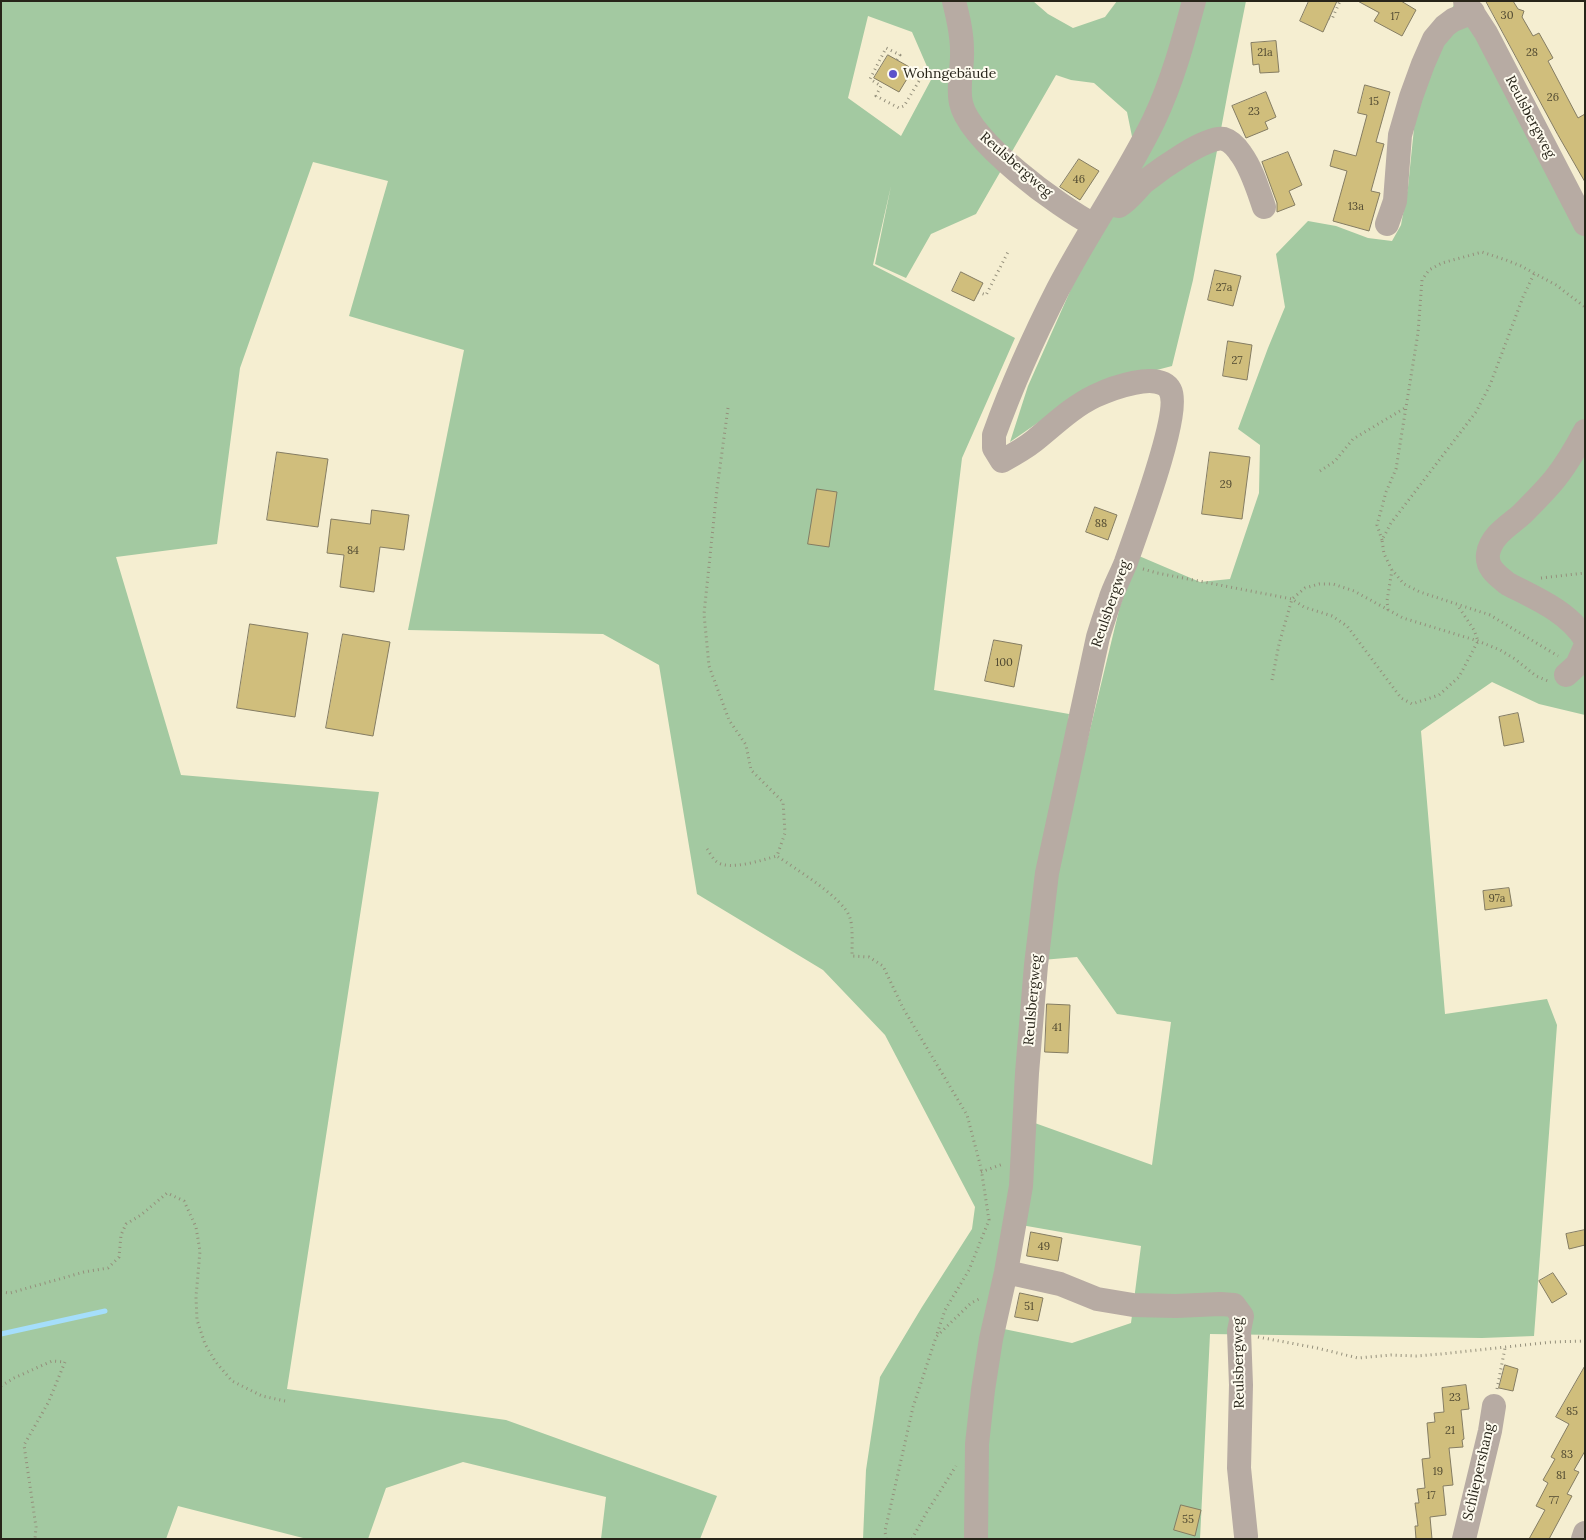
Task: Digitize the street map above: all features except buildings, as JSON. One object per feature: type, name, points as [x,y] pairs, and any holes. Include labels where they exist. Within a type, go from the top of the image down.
[{"type":"street","name":"Reulsbergweg","points":[[954,1],[962,35],[960,93],[964,113],[981,137],[1007,162],[1039,188],[1082,219],[1094,225]]},
{"type":"street","name":"Reulsbergweg","points":[[976,1539],[977,1444],[990,1339],[1004,1280],[1021,1186],[1027,1073],[1036,965],[1048,873],[1098,636],[1164,450],[1173,402],[1170,390],[1163,384],[1147,381],[1115,388],[1079,404],[1034,441],[1002,461],[994,448],[994,435],[1058,289],[1108,204],[1154,119],[1172,76],[1194,1]]},
{"type":"street","name":"Reulsbergweg","points":[[1387,224],[1395,201],[1400,135],[1423,64],[1434,39],[1445,26],[1469,7],[1486,33],[1585,224]]},
{"type":"street","points":[[1108,204],[1119,206],[1151,177],[1174,160],[1201,144],[1223,138],[1233,145],[1245,160],[1264,207]]},
{"type":"street","points":[[1585,432],[1554,480],[1497,536],[1491,543],[1488,552],[1491,568],[1508,584],[1565,616],[1578,627],[1585,638]]},
{"type":"street","name":"Reulsbergweg","points":[[1004,1280],[1060,1284],[1097,1299],[1133,1305],[1234,1305],[1242,1316],[1239,1331],[1241,1385],[1239,1468],[1246,1536]]},
{"type":"street","name":"Schliepershang","points":[[1464,1539],[1490,1431],[1494,1406]]},
{"type":"street","points":[[1583,1539],[1585,1533]]},
{"type":"path","points":[[1329,18],[1332,19],[1340,1]]},
{"type":"path","points":[[897,60],[900,55],[886,48],[870,79],[881,86],[876,96],[899,108],[904,106],[922,76],[929,74],[938,76]]},
{"type":"path","points":[[978,292],[986,295],[1008,252]]},
{"type":"path","points":[[1576,662],[1558,656],[1490,615],[1420,592],[1404,584],[1392,570],[1384,554],[1377,525],[1386,492],[1396,469],[1418,333],[1422,280],[1429,270],[1455,259],[1482,252],[1506,260],[1556,285],[1585,307]]},
{"type":"path","points":[[1382,540],[1402,509],[1476,412],[1490,385],[1523,297],[1534,274]]},
{"type":"path","points":[[728,408],[712,531],[704,614],[709,666],[729,720],[746,745],[750,770],[783,802],[785,833],[777,856]]},
{"type":"path","points":[[1320,470],[1335,461],[1353,439],[1406,408]]},
{"type":"path","points":[[1125,563],[1157,573],[1292,599],[1304,607],[1332,616],[1347,626],[1401,698],[1412,704],[1439,695],[1459,678],[1478,641],[1474,630],[1457,605]]},
{"type":"path","points":[[1388,611],[1387,601],[1392,570]]},
{"type":"path","points":[[1508,584],[1518,579],[1585,573]]},
{"type":"path","points":[[1272,680],[1279,644],[1292,599],[1305,588],[1319,584],[1333,584],[1354,591],[1388,611],[1418,624],[1478,641],[1500,650],[1545,681],[1552,682],[1576,662]]},
{"type":"path","points":[[707,849],[717,862],[729,866],[777,856]]},
{"type":"path","points":[[777,856],[816,882],[847,911],[851,919],[852,956],[870,957],[883,966],[903,1008],[967,1115],[981,1168],[989,1220],[969,1270],[945,1310],[913,1407],[885,1531],[886,1539]]},
{"type":"path","points":[[1,1292],[10,1293],[84,1272],[108,1268],[119,1257],[121,1235],[126,1224],[141,1215],[167,1193],[184,1201],[196,1227],[200,1251],[196,1297],[197,1320],[204,1344],[232,1381],[262,1396],[285,1401]]},
{"type":"path","points":[[936,1337],[971,1303],[1004,1280]]},
{"type":"path","points":[[1239,1331],[1267,1340],[1317,1348],[1358,1358],[1391,1355],[1416,1356],[1552,1342],[1585,1341]]},
{"type":"path","points":[[1494,1406],[1505,1348]]},
{"type":"path","points":[[1,1386],[52,1361],[65,1362],[48,1403],[24,1445],[36,1528],[35,1539]]},
{"type":"path","points":[[912,1539],[954,1469],[977,1444]]},
{"type":"green space","points":[[1,1],[1033,1],[1048,14],[1073,28],[1105,17],[1117,1],[1246,1],[1193,280],[1172,366],[1088,388],[1010,442],[1028,386],[1079,271],[1139,171],[1127,112],[1094,83],[1071,80],[1056,75],[976,214],[931,234],[906,278],[875,264],[891,186],[873,265],[1015,338],[962,458],[934,690],[1069,714],[1018,1173],[971,1539],[863,1539],[866,1470],[880,1377],[972,1229],[975,1207],[885,1035],[823,970],[697,894],[659,665],[603,634],[408,630],[464,350],[349,316],[388,181],[313,162],[240,368],[217,544],[116,557],[181,775],[379,792],[287,1389],[506,1420],[717,1496],[700,1539],[601,1539],[606,1497],[463,1462],[386,1488],[368,1539],[307,1539],[178,1506],[166,1539],[1,1539]],"holes":[[[868,16],[912,32],[932,78],[901,136],[848,98]]]},
{"type":"green space","points":[[1465,1],[1585,229],[1585,715],[1539,704],[1492,682],[1421,731],[1445,1014],[1547,999],[1557,1025],[1534,1336],[1482,1338],[1210,1334],[1200,1539],[983,1539],[984,1451],[999,1328],[1072,1343],[1131,1323],[1141,1246],[1021,1225],[1032,1122],[1152,1165],[1171,1022],[1117,1014],[1077,957],[1042,960],[1055,874],[1120,606],[1139,556],[1200,582],[1230,579],[1259,493],[1260,445],[1238,429],[1285,307],[1276,254],[1308,221],[1336,226],[1368,238],[1392,241],[1401,225],[1408,187],[1417,99],[1454,4]]},
{"type":"waterway","points":[[1,1334],[105,1311]]},
{"type":"place","name":"Wohngebäude","points":[[893,74]]}]
